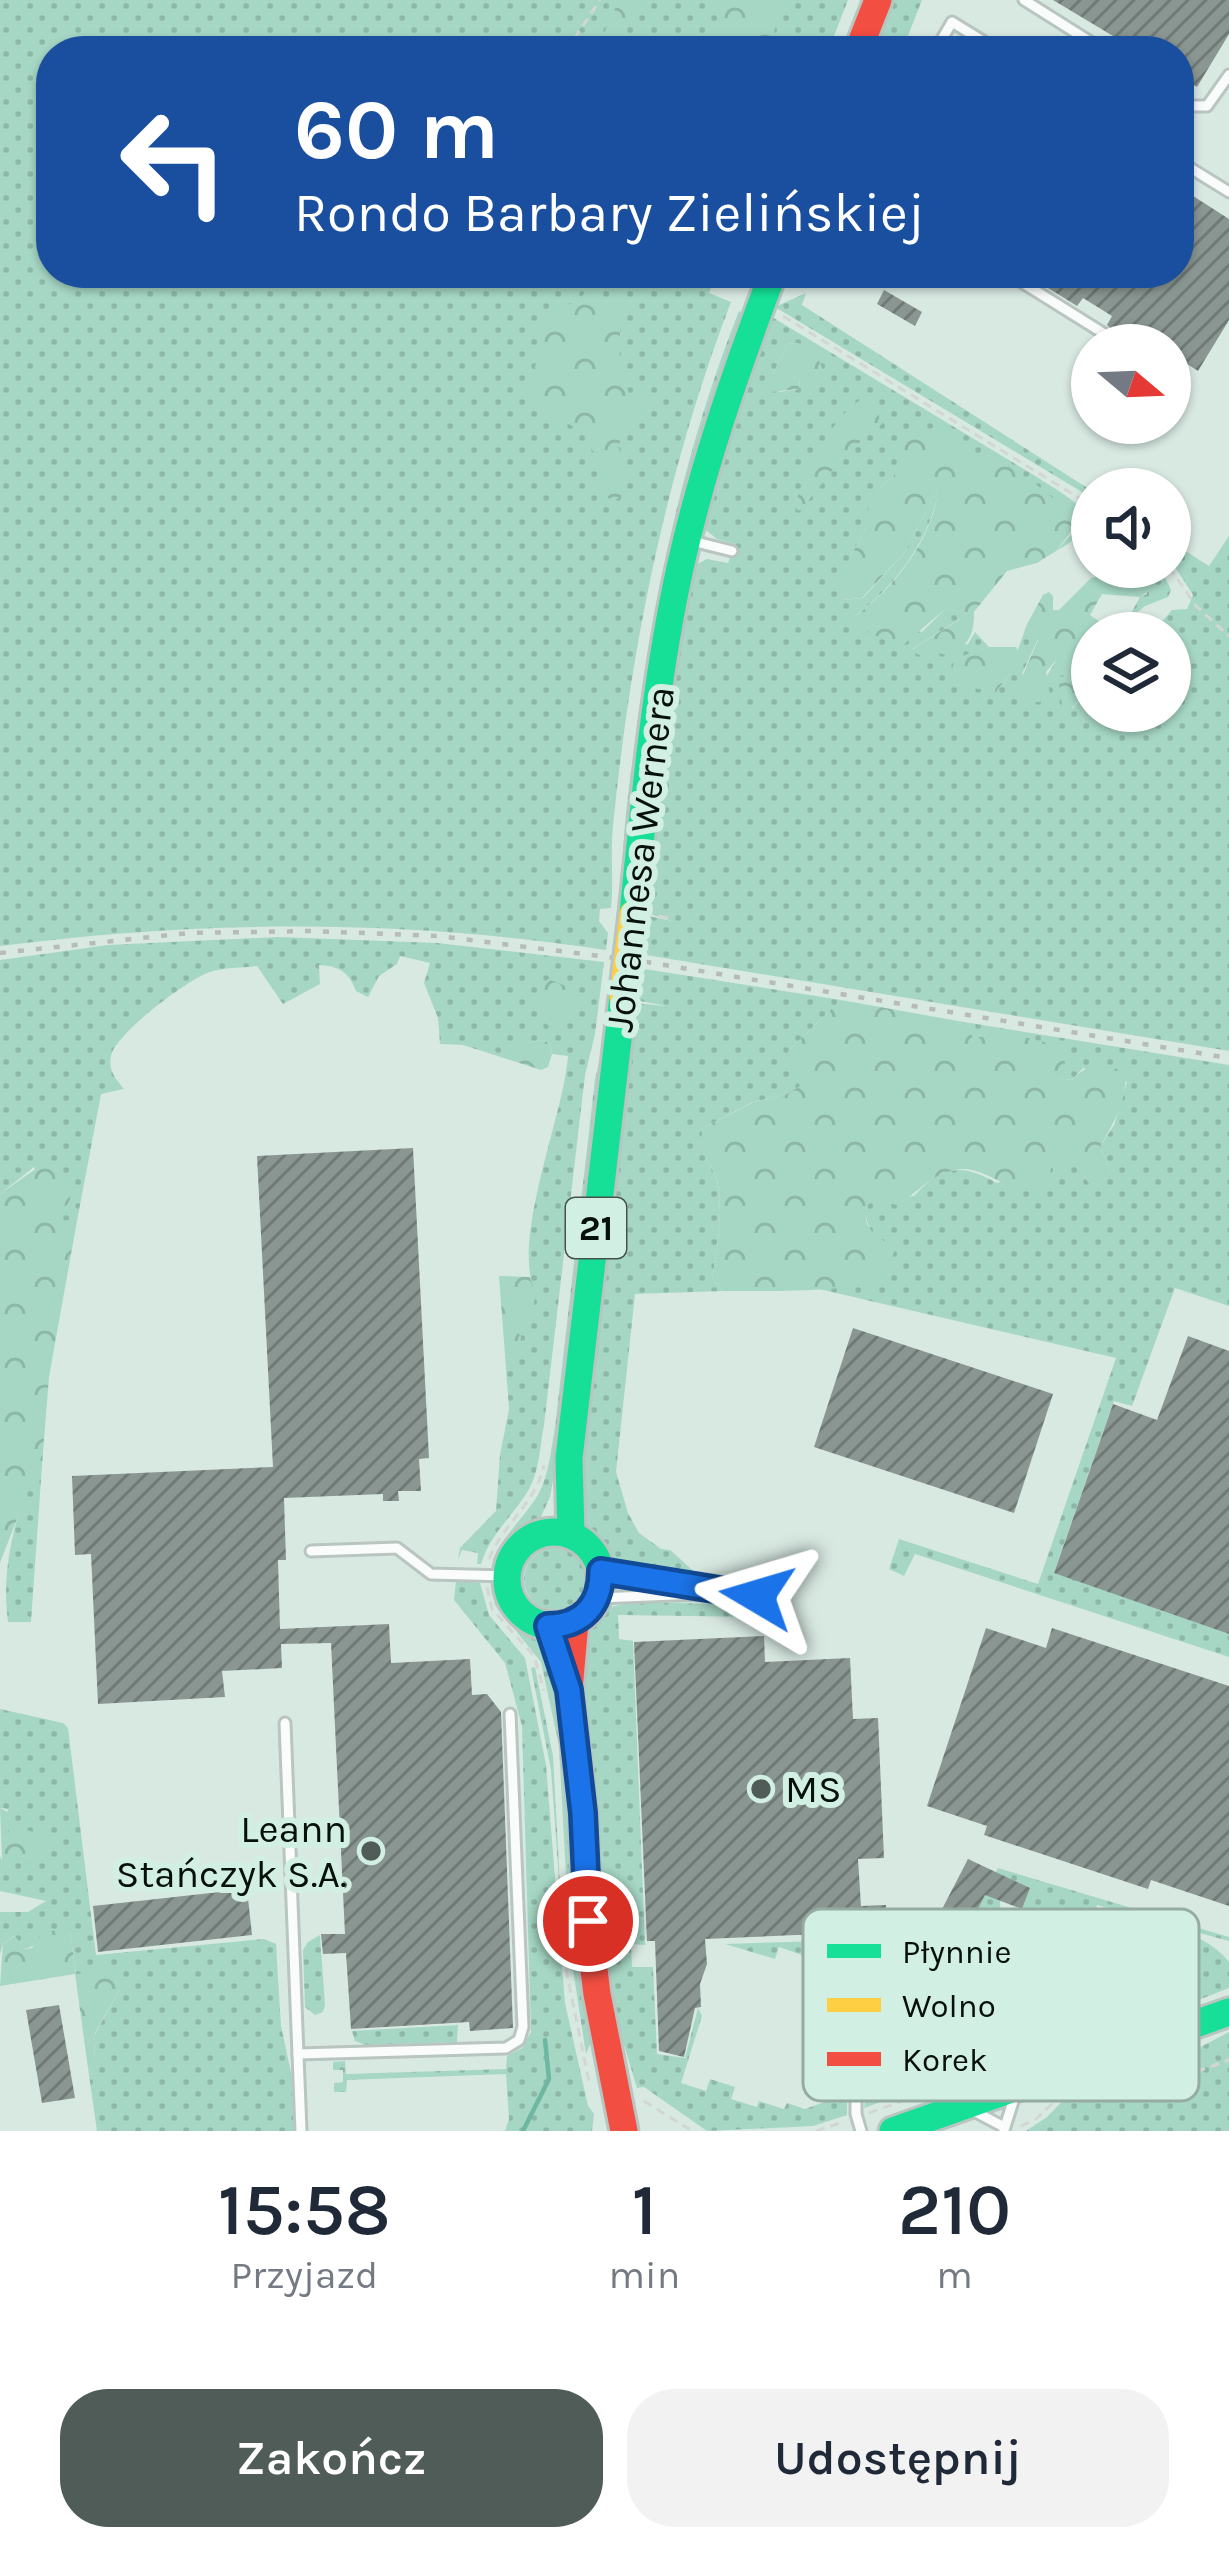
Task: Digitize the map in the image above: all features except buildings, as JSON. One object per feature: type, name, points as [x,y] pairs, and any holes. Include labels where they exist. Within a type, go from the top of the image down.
[{"type":"main road","points":[[864,36],[878,0]]},
{"type":"main road","name":"Johannesa Wernera","points":[[559,1533],[558,1455],[639,913],[647,773],[687,540],[718,424],[767,288]]},
{"type":"main road","points":[[559,1533],[592,1550],[600,1585],[562,1624],[556,1690],[597,1994],[624,2131]]},
{"type":"main road","name":"21","points":[[494,1575],[520,1547],[559,1533]]},
{"type":"main road","points":[[494,1575],[514,1604],[535,1622],[562,1624]]},
{"type":"main road","points":[[597,1994],[645,2131]]},
{"type":"main road","points":[[1199,2023],[1229,2012]]},
{"type":"main road","points":[[893,2131],[983,2101]]},
{"type":"lane","points":[[1024,0],[1081,36]]},
{"type":"lane","points":[[944,36],[952,22],[975,36]]},
{"type":"lane","points":[[1194,106],[1207,106],[1229,75]]},
{"type":"lane","points":[[1194,170],[1229,192]]},
{"type":"lane","points":[[1031,288],[1089,324]]},
{"type":"lane","points":[[687,540],[732,551]]},
{"type":"lane","points":[[311,1551],[397,1548],[431,1574],[494,1575]]},
{"type":"lane","points":[[600,1585],[757,1596]]},
{"type":"lane","points":[[600,1585],[718,1592]]},
{"type":"lane","points":[[298,2054],[506,2048],[519,2040],[523,2027],[510,1714]]},
{"type":"lane","points":[[285,1723],[301,2131]]},
{"type":"lane","points":[[856,2101],[861,2131]]},
{"type":"lane","points":[[964,2107],[1004,2129]]},
{"type":"path","points":[[576,36],[600,0]]},
{"type":"path","points":[[761,304],[1071,493]]},
{"type":"path","points":[[1184,588],[1229,636]]},
{"type":"path","points":[[639,913],[671,920]]},
{"type":"path","points":[[556,1690],[534,1656],[493,1610],[500,1538],[558,1455]]},
{"type":"path","points":[[565,1935],[566,1969],[589,2083]]},
{"type":"path","points":[[1199,2071],[1229,2060]]},
{"type":"path","points":[[640,2101],[651,2103],[692,2131]]},
{"type":"path","points":[[1017,2128],[1036,2119],[1055,2101]]},
{"type":"path","points":[[816,2131],[850,2119]]},
{"type":"green space","points":[[0,0],[848,0],[834,36],[36,36],[36,288],[711,288],[709,293],[731,302],[688,430],[641,626],[613,826],[611,908],[600,909],[599,921],[608,933],[606,950],[454,933],[303,927],[152,931],[0,946]]},
{"type":"green space","points":[[619,0],[638,0],[623,36],[603,36]]},
{"type":"green space","points":[[719,0],[789,0],[777,15],[774,36],[719,36]]},
{"type":"green space","points":[[888,0],[922,0],[908,36],[875,36]]},
{"type":"green space","points":[[587,289],[624,305],[619,349],[627,373],[623,382],[630,394],[639,389],[650,402],[625,428],[618,447],[628,466],[624,495],[611,502],[602,488],[600,463],[580,429],[542,413],[525,381],[541,357],[542,320],[567,303],[576,305]]},
{"type":"green space","points":[[806,293],[802,305],[1071,478],[1071,485],[775,307]]},
{"type":"green space","points":[[739,311],[623,887],[630,777],[662,576],[702,416]]},
{"type":"green space","points":[[772,317],[1071,500],[1071,527],[948,469],[896,466],[894,476],[881,487],[851,555],[842,600],[863,598],[905,552],[939,486],[929,524],[909,560],[883,592],[853,617],[922,632],[945,609],[958,610],[961,618],[911,650],[968,644],[975,632],[989,647],[980,650],[957,685],[997,691],[1009,675],[1027,624],[1038,639],[1022,674],[1045,679],[1058,657],[1071,665],[1065,676],[1071,732],[1191,732],[1191,612],[1170,612],[1187,609],[1193,595],[1189,588],[1191,554],[1209,566],[1229,536],[1229,1051],[640,954],[644,915],[672,921],[644,912],[672,678],[695,565],[707,559],[728,563],[735,544],[703,528],[720,448]],"holes":[[[797,343],[811,393],[805,378],[800,378],[799,389],[779,392],[773,374],[787,344]]]},
{"type":"green space","points":[[787,344],[807,345],[817,358],[820,380],[811,393],[804,378],[800,378],[799,389],[771,392],[773,374]]},
{"type":"green space","points":[[864,398],[872,399],[882,424],[845,454],[797,510],[803,482],[820,448],[842,416]]},
{"type":"green space","points":[[944,429],[962,447],[951,466],[969,454],[988,456],[1030,480],[1071,513],[1071,532],[1056,551],[1037,563],[1007,571],[974,612],[970,637],[951,656],[910,651],[960,619],[958,611],[945,609],[901,647],[870,633],[853,617],[909,561],[929,525],[938,488],[905,552],[862,598],[842,600],[839,577],[867,526],[867,511],[894,476],[906,439]]},
{"type":"green space","points":[[1081,588],[1152,589],[1140,597],[1102,594],[1092,612],[1071,612],[1071,709],[1062,705],[1058,677],[1065,676],[1070,666],[1058,658],[1046,672],[1051,701],[1022,703],[1019,684],[1038,640],[1027,624],[1049,592],[1053,610],[1059,610]]},
{"type":"green space","points":[[1147,588],[1171,590],[1168,597],[1132,612]]},
{"type":"green space","points":[[989,647],[1016,647],[1019,653],[996,692],[957,685],[955,663]]},
{"type":"green space","points":[[278,937],[437,943],[604,962],[585,1075],[539,1459],[528,1491],[481,1564],[477,1564],[478,1553],[462,1550],[458,1560],[460,1548],[496,1511],[509,1409],[505,1355],[519,1348],[512,1323],[535,1292],[529,1241],[568,1056],[552,1054],[549,1043],[542,1040],[503,1048],[504,1058],[463,1045],[440,1044],[438,1018],[424,983],[430,963],[400,956],[397,964],[379,976],[368,997],[356,991],[342,971],[319,965],[320,984],[283,1004],[257,966],[215,970],[170,996],[116,1046],[111,1066],[124,1089],[101,1094],[77,1221],[58,1221],[34,1167],[0,1194],[0,960],[108,945]]},
{"type":"green space","points":[[638,968],[841,1000],[788,1051],[789,1065],[801,1086],[753,1102],[703,1128],[703,1145],[720,1203],[712,1279],[723,1291],[635,1294],[616,1472],[628,1513],[639,1533],[670,1550],[698,1575],[758,1587],[630,1570],[611,1561],[583,1524],[584,1420],[634,1003],[667,1006],[635,1000]]},
{"type":"green space","points":[[548,979],[576,990],[576,1003],[563,1025],[553,1028],[541,1021],[544,1005],[538,989]]},
{"type":"green space","points":[[841,1000],[958,1021],[973,1037],[1000,1030],[1062,1047],[1065,1059],[1059,1078],[1072,1080],[1096,1066],[1125,1071],[1122,1100],[1100,1147],[1111,1172],[1104,1185],[1089,1183],[1072,1160],[1051,1168],[1048,1182],[1032,1186],[1007,1184],[967,1169],[946,1172],[897,1205],[871,1199],[866,1216],[870,1228],[895,1247],[887,1270],[876,1280],[826,1289],[723,1291],[712,1279],[720,1202],[702,1145],[703,1128],[800,1086],[788,1065],[788,1051]]},
{"type":"green space","points":[[958,1021],[1229,1065],[1229,1306],[1175,1288],[1132,1406],[1114,1401],[1054,1572],[1229,1634],[1229,1657],[915,1554],[904,1576],[889,1569],[899,1539],[1038,1584],[1116,1358],[819,1289],[875,1281],[874,1243],[866,1214],[871,1199],[914,1196],[934,1178],[953,1170],[973,1172],[997,1183],[1072,1159],[1089,1183],[1111,1172],[1100,1147],[1114,1125],[1127,1082],[1083,1068],[1072,1080],[1058,1078],[1065,1059],[972,1037]]},
{"type":"green space","points":[[605,1041],[564,1421],[550,1497],[538,1523],[493,1561],[538,1495],[549,1462],[595,1079]]},
{"type":"green space","points":[[509,1042],[549,1043],[552,1054],[548,1067],[541,1070],[504,1058],[502,1048]]},
{"type":"green space","points":[[47,1161],[73,1185],[69,1203],[56,1215],[58,1220],[77,1221],[49,1377],[43,1452],[0,1563],[0,1194]]},
{"type":"green space","points":[[499,1276],[530,1277],[535,1292],[533,1312],[512,1323],[521,1337],[519,1349],[505,1355]]},
{"type":"green space","points":[[43,1452],[31,1622],[8,1622],[13,1535]]},
{"type":"green space","points":[[555,1548],[577,1557],[586,1579],[577,1601],[555,1610],[533,1601],[524,1579],[533,1557]]},
{"type":"green space","points":[[456,1581],[480,1583],[489,1615],[525,1658],[546,1765],[565,2003],[588,2106],[594,2114],[592,2131],[505,2131],[509,2119],[506,2074],[347,2080],[346,2092],[334,2092],[334,2083],[343,2082],[343,2070],[333,2070],[333,2062],[345,2061],[346,2074],[506,2069],[507,2056],[522,2048],[531,2032],[522,1726],[505,1663],[454,1600]]},
{"type":"green space","points":[[491,1586],[512,1616],[536,1635],[550,1660],[564,1731],[583,1954],[575,1960],[591,2042],[586,2054],[570,1950],[559,1746],[541,1662],[495,1605]]},
{"type":"green space","points":[[634,1602],[757,1605],[762,1609],[756,1617],[618,1615],[619,1639],[633,1641],[645,1945],[631,1944],[632,1967],[653,1967],[657,2054],[685,2058],[698,2008],[702,2016],[681,2083],[706,2091],[710,2079],[735,2087],[731,2099],[757,2107],[759,2101],[805,2109],[827,2101],[847,2101],[847,2115],[813,2126],[707,2131],[644,2087],[637,2088],[608,1992],[583,1712],[586,1629],[610,1607]]},
{"type":"green space","points":[[535,1667],[553,1756],[562,1921],[551,1770],[531,1668]]},
{"type":"green space","points":[[0,1709],[68,1728],[96,1955],[264,1939],[276,1944],[294,2131],[97,2131],[88,2068],[94,2062],[95,2034],[121,1987],[76,1974],[70,1932],[25,1949],[14,1936],[3,1944],[0,1954],[0,1912],[28,1912],[46,1901],[0,1891],[0,1856],[2,1860],[31,1859],[59,1840],[2,1835],[8,1809],[0,1808]]},
{"type":"green space","points":[[0,1808],[15,1816],[5,1838],[20,1828],[60,1844],[31,1859],[2,1860]]},
{"type":"green space","points":[[998,1868],[1135,1909],[1097,1905],[1096,1909],[1022,1909],[1029,1889],[1009,1881],[1000,1909],[977,1909]]},
{"type":"green space","points":[[1199,1928],[1229,1937],[1229,1941],[1199,1933]]},
{"type":"green space","points":[[70,1932],[76,1974],[124,1969],[121,1987],[95,2033],[94,2063],[88,2068],[75,1974],[0,1986],[3,1944],[15,1936],[25,1949],[32,1948],[42,1934]]},
{"type":"green space","points":[[320,1935],[325,2005],[315,2015],[305,2007],[303,1950]]},
{"type":"green space","points":[[1199,1938],[1229,1962],[1229,1988],[1199,2000]]},
{"type":"green space","points":[[803,1942],[803,1955],[779,1947],[775,1959],[725,1944]]},
{"type":"green space","points":[[458,2025],[457,2042],[366,2045],[355,2041],[352,2031]]},
{"type":"green space","points":[[1229,2032],[1229,2131],[1026,2131],[1062,2101],[1199,2101],[1199,2048]]},
{"type":"waterway","points":[[523,2131],[549,2079],[545,2040]]},
{"type":"railway","points":[[0,953],[189,933],[438,936],[640,961],[1229,1058]]},
{"type":"traffic: fast","points":[[633,914],[656,709],[676,587],[718,428],[767,288]]},
{"type":"traffic: fast","points":[[571,1535],[569,1458],[623,997]]},
{"type":"traffic: fast","points":[[554,1532],[572,1535],[587,1546],[598,1561],[601,1579],[598,1597],[587,1612],[572,1623],[554,1626],[536,1623],[521,1612],[510,1597],[507,1579],[510,1561],[521,1546],[536,1535],[554,1532]]},
{"type":"traffic: fast","points":[[1199,2023],[1229,2012]]},
{"type":"traffic: fast","points":[[893,2131],[978,2101]]},
{"type":"traffic: jam","points":[[864,36],[878,0]]},
{"type":"traffic: jam","points":[[575,1622],[569,1690],[583,1813],[588,1921],[624,2131]]},
{"type":"traffic: slow","points":[[623,997],[633,914]]},
{"type":"place","name":"MS","points":[[761,1789]]},
{"type":"place","name":"Leann Stańczyk S.A.","points":[[371,1851]]},
{"type":"route","points":[[588,1921],[583,1813],[569,1690],[548,1626],[562,1626],[584,1616],[598,1598],[601,1571],[757,1596]]}]
